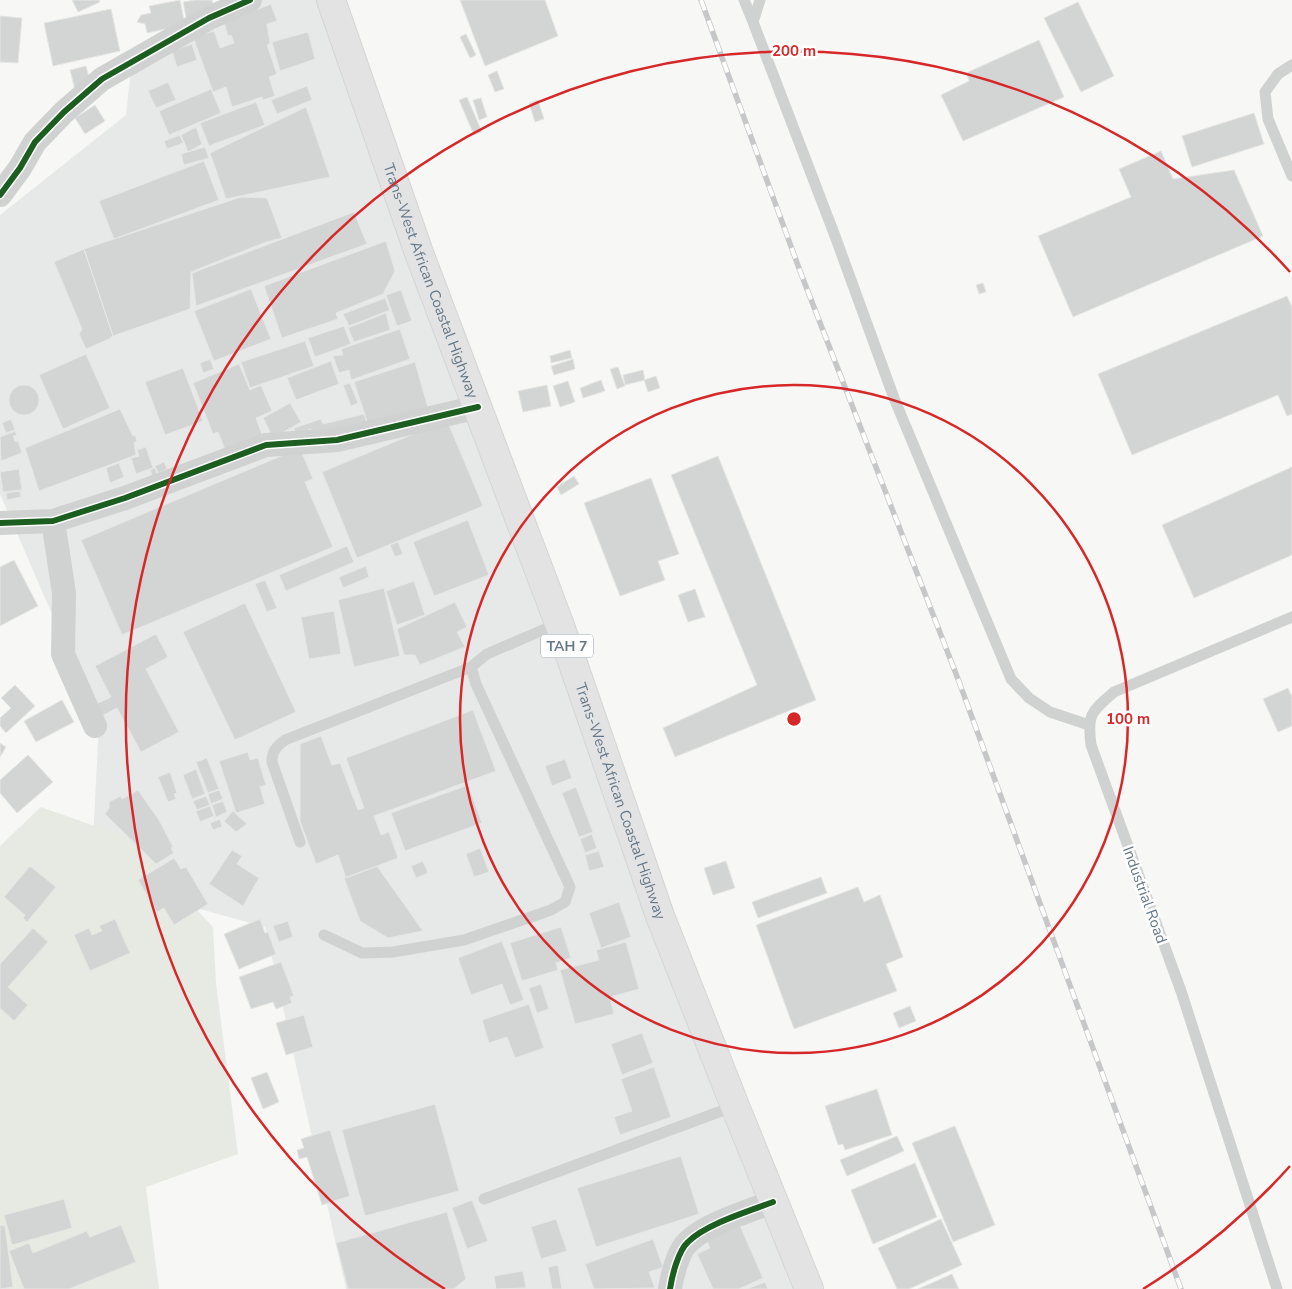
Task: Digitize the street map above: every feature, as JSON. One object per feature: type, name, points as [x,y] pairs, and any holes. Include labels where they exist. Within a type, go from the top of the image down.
[{"type":"highway","name":"Trans-West African Coastal Highway","points":[[331,0],[419,253],[559,623],[660,916],[809,1289]]},
{"type":"street","points":[[0,195],[20,168],[35,142],[64,112],[102,79],[209,18],[250,0]]},
{"type":"street","points":[[0,523],[53,520],[125,498],[266,446],[337,440],[478,407]]},
{"type":"street","points":[[53,520],[64,593],[63,654],[95,726]]},
{"type":"street","points":[[670,1289],[682,1250],[687,1243],[710,1227],[773,1202]]},
{"type":"lane","points":[[744,0],[835,236],[894,398],[1011,679],[1029,698],[1050,712],[1089,725],[1096,708],[1114,692],[1292,617]]},
{"type":"lane","points":[[753,22],[760,0]]},
{"type":"lane","points":[[1292,65],[1278,74],[1265,92],[1268,119],[1292,176]]},
{"type":"lane","points":[[300,842],[272,762],[272,753],[277,746],[285,740],[472,667],[487,654],[559,623]]},
{"type":"lane","points":[[324,935],[362,953],[393,952],[464,940],[551,910],[565,902],[570,887],[476,684],[472,667]]},
{"type":"lane","name":"Industrial Road","points":[[1089,725],[1091,745],[1180,991],[1277,1289]]},
{"type":"lane","points":[[484,1200],[735,1106]]},
{"type":"shaded area","points":[[262,0],[326,0],[698,998],[819,1289],[346,1289],[265,927],[91,879],[99,723],[0,494],[0,215],[126,115],[131,69]]},
{"type":"shaded area","points":[[41,807],[128,838],[213,927],[216,983],[238,1154],[146,1187],[159,1289],[0,1289],[0,846]]},
{"type":"building","points":[[72,0],[99,0],[100,2],[78,12]]},
{"type":"building","points":[[180,0],[185,25],[147,33],[145,24],[137,22],[141,15],[151,13],[149,6]]},
{"type":"building","points":[[212,0],[214,10],[187,22],[183,2]]},
{"type":"building","points":[[460,0],[545,0],[558,36],[485,66]]},
{"type":"building","points":[[1078,2],[1114,76],[1081,92],[1044,18]]},
{"type":"building","points":[[271,4],[277,21],[267,24],[270,44],[267,45],[277,74],[269,77],[275,96],[263,100],[262,97],[232,107],[226,87],[213,92],[193,37],[214,31],[220,48],[234,43],[231,35],[228,36],[224,22]]},
{"type":"building","points":[[111,9],[120,51],[53,66],[44,23]]},
{"type":"building","points":[[0,16],[22,18],[18,63],[0,62]]},
{"type":"building","points":[[308,32],[315,59],[280,71],[272,42]]},
{"type":"building","points":[[466,34],[476,55],[470,58],[460,37]]},
{"type":"building","points":[[1039,40],[1064,97],[963,141],[941,95],[969,81],[966,73]]},
{"type":"building","points":[[192,44],[197,60],[177,67],[172,51]]},
{"type":"building","points":[[86,66],[91,85],[75,90],[70,70]]},
{"type":"building","points":[[497,71],[504,89],[495,92],[488,75]]},
{"type":"building","points":[[168,82],[176,100],[156,108],[148,91]]},
{"type":"building","points":[[307,86],[312,100],[277,114],[271,100]]},
{"type":"building","points":[[211,89],[221,113],[169,135],[159,111]]},
{"type":"building","points":[[467,97],[482,132],[474,135],[459,100]]},
{"type":"building","points":[[481,98],[487,117],[479,120],[473,100]]},
{"type":"building","points":[[538,100],[544,119],[535,122],[529,103]]},
{"type":"building","points":[[256,102],[265,125],[209,146],[200,123]]},
{"type":"building","points":[[95,105],[105,121],[85,134],[75,118]]},
{"type":"building","points":[[306,107],[330,177],[226,199],[210,153]]},
{"type":"building","points":[[1254,113],[1264,144],[1192,167],[1182,136]]},
{"type":"building","points":[[196,127],[202,144],[188,152],[181,135]]},
{"type":"building","points":[[180,135],[183,143],[167,149],[164,141]]},
{"type":"building","points":[[205,147],[209,158],[184,165],[181,154]]},
{"type":"building","points":[[1161,151],[1173,179],[1234,170],[1263,236],[1073,317],[1038,236],[1131,197],[1119,169]]},
{"type":"building","points":[[204,161],[219,200],[114,239],[99,201]]},
{"type":"building","points":[[241,197],[267,198],[282,238],[266,242],[191,272],[190,309],[113,336],[84,249]]},
{"type":"building","points":[[354,212],[367,244],[196,306],[192,273]]},
{"type":"building","points":[[386,241],[395,271],[383,294],[336,313],[338,319],[282,338],[264,286]]},
{"type":"building","points":[[84,249],[113,336],[86,349],[79,334],[82,329],[54,262]]},
{"type":"building","points":[[983,283],[986,292],[979,294],[976,285]]},
{"type":"building","points":[[251,289],[271,339],[214,361],[194,311]]},
{"type":"building","points":[[401,290],[412,321],[397,326],[386,295]]},
{"type":"building","points":[[1287,296],[1292,307],[1292,414],[1287,416],[1278,395],[1132,455],[1098,374]]},
{"type":"building","points":[[385,298],[390,310],[349,326],[343,314]]},
{"type":"building","points":[[386,313],[390,330],[354,342],[348,328]]},
{"type":"building","points":[[344,326],[351,344],[315,357],[308,338]]},
{"type":"building","points":[[400,329],[410,359],[351,380],[349,370],[339,373],[333,356],[343,355],[341,349]]},
{"type":"building","points":[[305,341],[314,366],[250,388],[241,362]]},
{"type":"building","points":[[570,350],[572,358],[551,363],[550,356]]},
{"type":"building","points":[[86,354],[110,408],[63,429],[39,375]]},
{"type":"building","points":[[210,359],[214,369],[203,373],[200,363]]},
{"type":"building","points":[[573,359],[575,369],[554,375],[551,366]]},
{"type":"building","points":[[331,361],[339,384],[296,400],[287,378]]},
{"type":"building","points":[[415,362],[429,411],[369,427],[354,382]]},
{"type":"building","points":[[239,364],[250,390],[261,385],[272,411],[256,418],[263,437],[226,452],[218,432],[213,434],[193,383]]},
{"type":"building","points":[[618,367],[625,386],[617,389],[610,369]]},
{"type":"building","points":[[183,368],[203,421],[165,435],[145,382]]},
{"type":"building","points":[[643,370],[645,380],[625,385],[623,375]]},
{"type":"building","points":[[656,376],[660,388],[648,392],[644,380]]},
{"type":"building","points":[[601,380],[605,391],[583,398],[580,388]]},
{"type":"building","points":[[568,381],[575,402],[560,407],[553,386]]},
{"type":"building","points":[[350,383],[358,403],[351,406],[343,385]]},
{"type":"building","points":[[24,385],[30,386],[38,394],[38,406],[30,414],[24,415],[18,414],[10,406],[9,400],[10,394],[18,386]]},
{"type":"building","points":[[547,385],[551,406],[523,412],[518,391]]},
{"type":"building","points":[[290,403],[301,422],[273,438],[263,418]]},
{"type":"building","points":[[120,409],[133,436],[135,435],[137,441],[134,443],[136,455],[39,491],[25,448]]},
{"type":"building","points":[[364,414],[368,426],[314,438],[311,429],[296,434],[294,428],[321,419],[323,424]]},
{"type":"building","points":[[11,419],[15,430],[6,433],[2,423]]},
{"type":"building","points":[[447,420],[483,506],[357,558],[322,472]]},
{"type":"building","points":[[15,431],[17,435],[13,436],[15,441],[18,441],[22,453],[1,461],[0,437]]},
{"type":"building","points":[[146,447],[153,468],[136,474],[131,458],[139,456],[137,450]]},
{"type":"building","points":[[300,448],[313,479],[305,482],[333,547],[122,635],[81,540]]},
{"type":"building","points":[[718,456],[816,700],[675,757],[663,728],[757,685],[671,475]]},
{"type":"building","points":[[164,462],[167,469],[158,473],[155,466]]},
{"type":"building","points":[[119,463],[124,477],[110,483],[106,468]]},
{"type":"building","points":[[1292,467],[1292,555],[1194,598],[1162,525]]},
{"type":"building","points":[[155,468],[158,476],[153,477],[150,470]]},
{"type":"building","points":[[19,469],[22,490],[3,492],[0,472]]},
{"type":"building","points":[[574,476],[579,484],[561,495],[557,487]]},
{"type":"building","points":[[651,478],[679,554],[658,561],[665,580],[620,596],[584,503]]},
{"type":"building","points":[[20,491],[21,497],[7,500],[6,493]]},
{"type":"building","points":[[468,520],[489,575],[434,596],[413,542]]},
{"type":"building","points":[[398,542],[403,554],[395,557],[390,545]]},
{"type":"building","points":[[347,546],[354,562],[286,591],[279,575]]},
{"type":"building","points":[[14,560],[38,606],[0,626],[0,567]]},
{"type":"building","points":[[366,566],[369,577],[343,588],[339,577]]},
{"type":"building","points":[[265,580],[277,608],[267,612],[255,584]]},
{"type":"building","points":[[414,581],[425,615],[397,625],[386,591]]},
{"type":"building","points":[[384,588],[400,656],[354,667],[338,600]]},
{"type":"building","points":[[695,589],[705,617],[688,622],[678,595]]},
{"type":"building","points":[[455,602],[467,627],[457,632],[465,647],[420,665],[415,655],[404,655],[397,629]]},
{"type":"building","points":[[245,603],[296,712],[235,740],[183,632]]},
{"type":"building","points":[[334,611],[341,654],[309,659],[301,617]]},
{"type":"building","points":[[156,634],[168,657],[146,669],[179,732],[141,752],[117,708],[100,717],[94,705],[111,697],[95,666]]},
{"type":"building","points":[[15,685],[35,706],[6,733],[0,726],[0,718],[11,708],[1,698]]},
{"type":"building","points":[[1288,688],[1292,697],[1292,726],[1278,732],[1263,699]]},
{"type":"building","points":[[62,700],[74,722],[36,742],[24,721]]},
{"type":"building","points":[[473,710],[496,771],[374,816],[381,835],[389,832],[398,858],[346,878],[338,855],[316,864],[300,821],[300,744],[321,736],[332,765],[340,763],[358,810],[364,808],[346,758]]},
{"type":"building","points":[[0,743],[6,747],[0,757]]},
{"type":"building","points":[[248,752],[250,760],[258,758],[266,785],[260,787],[265,804],[236,813],[219,761]]},
{"type":"building","points":[[28,755],[53,782],[17,813],[0,793],[0,780]]},
{"type":"building","points":[[207,758],[219,789],[208,793],[196,762]]},
{"type":"building","points":[[565,759],[572,778],[552,786],[545,766]]},
{"type":"building","points":[[196,769],[205,794],[192,799],[183,775]]},
{"type":"building","points":[[170,772],[177,793],[174,794],[176,799],[168,802],[158,777]]},
{"type":"building","points":[[468,785],[482,823],[405,851],[391,813]]},
{"type":"building","points":[[576,787],[593,832],[579,837],[562,793]]},
{"type":"building","points":[[138,790],[159,820],[173,847],[171,848],[174,853],[156,864],[105,814],[109,808],[109,802],[121,796],[122,799]]},
{"type":"building","points":[[219,790],[223,799],[211,804],[208,794]]},
{"type":"building","points":[[206,796],[210,805],[197,810],[193,801]]},
{"type":"building","points":[[223,801],[227,812],[216,817],[212,805]]},
{"type":"building","points":[[210,806],[214,816],[200,822],[196,811]]},
{"type":"building","points":[[233,811],[247,824],[236,832],[224,821]]},
{"type":"building","points":[[220,819],[222,827],[213,830],[210,823]]},
{"type":"building","points":[[592,834],[597,848],[585,853],[580,839]]},
{"type":"building","points":[[480,848],[489,872],[474,877],[466,854]]},
{"type":"building","points":[[232,850],[242,856],[237,864],[259,878],[243,906],[209,884]]},
{"type":"building","points":[[599,851],[604,867],[589,871],[585,855]]},
{"type":"building","points":[[174,858],[181,869],[186,867],[208,904],[174,925],[164,908],[157,912],[138,880]]},
{"type":"building","points":[[423,861],[428,873],[416,878],[411,866]]},
{"type":"building","points":[[726,861],[735,888],[713,895],[704,868]]},
{"type":"building","points":[[30,866],[56,887],[27,922],[23,918],[25,915],[4,897]]},
{"type":"building","points":[[377,866],[423,931],[388,938],[360,921],[344,878]]},
{"type":"building","points":[[821,877],[827,893],[758,918],[752,902]]},
{"type":"building","points":[[858,887],[864,902],[880,895],[903,957],[886,964],[897,991],[794,1029],[756,925]]},
{"type":"building","points":[[619,902],[631,937],[601,948],[589,913]]},
{"type":"building","points":[[115,919],[130,953],[90,971],[74,935],[89,928],[92,935],[102,931],[99,926]]},
{"type":"building","points":[[260,919],[265,933],[268,932],[276,954],[239,969],[224,934]]},
{"type":"building","points":[[288,921],[293,937],[279,942],[273,926]]},
{"type":"building","points":[[561,927],[571,958],[556,963],[558,970],[522,981],[510,943]]},
{"type":"building","points":[[33,928],[48,942],[8,987],[28,1005],[14,1021],[0,1008],[0,964]]},
{"type":"building","points":[[502,941],[524,1000],[510,1005],[502,984],[471,995],[458,958]]},
{"type":"building","points":[[626,942],[639,989],[610,997],[614,1014],[575,1024],[560,970],[599,960],[596,950]]},
{"type":"building","points":[[281,962],[294,996],[290,997],[292,1003],[276,1009],[273,1002],[251,1009],[239,977]]},
{"type":"building","points":[[541,984],[549,1009],[537,1013],[529,988]]},
{"type":"building","points":[[529,1004],[544,1048],[515,1058],[507,1037],[489,1043],[482,1020]]},
{"type":"building","points":[[910,1006],[916,1021],[899,1028],[893,1013]]},
{"type":"building","points":[[304,1015],[313,1047],[286,1055],[276,1023]]},
{"type":"building","points":[[642,1033],[653,1063],[622,1075],[611,1044]]},
{"type":"building","points":[[654,1067],[671,1117],[620,1135],[614,1117],[632,1111],[621,1079]]},
{"type":"building","points":[[267,1072],[279,1102],[263,1109],[251,1078]]},
{"type":"building","points":[[877,1089],[892,1135],[845,1150],[843,1144],[838,1145],[825,1106]]},
{"type":"building","points":[[435,1104],[459,1191],[365,1216],[342,1130]]},
{"type":"building","points":[[955,1126],[995,1225],[953,1242],[912,1143]]},
{"type":"building","points":[[330,1130],[350,1196],[322,1205],[307,1157],[299,1159],[297,1150],[304,1148],[301,1139]]},
{"type":"building","points":[[897,1136],[904,1151],[847,1176],[840,1160]]},
{"type":"building","points":[[681,1156],[699,1214],[596,1247],[577,1188]]},
{"type":"building","points":[[915,1163],[937,1217],[873,1244],[851,1190]]},
{"type":"building","points":[[64,1199],[72,1228],[12,1245],[4,1215]]},
{"type":"building","points":[[472,1200],[488,1241],[467,1249],[452,1208]]},
{"type":"building","points":[[447,1212],[466,1279],[454,1289],[348,1289],[336,1243]]},
{"type":"building","points":[[556,1219],[567,1251],[541,1259],[531,1227]]},
{"type":"building","points":[[941,1219],[962,1265],[909,1289],[897,1289],[878,1248]]},
{"type":"building","points":[[739,1223],[763,1278],[739,1289],[713,1289],[697,1254],[710,1248],[706,1238]]},
{"type":"building","points":[[0,1225],[5,1226],[13,1287],[0,1289]]},
{"type":"building","points":[[121,1225],[136,1262],[69,1289],[24,1289],[9,1251],[29,1243],[33,1253],[87,1231],[90,1237]]},
{"type":"building","points":[[653,1239],[663,1267],[649,1272],[655,1288],[594,1289],[585,1264]]},
{"type":"building","points":[[558,1265],[562,1289],[552,1289],[548,1267]]},
{"type":"building","points":[[523,1271],[526,1288],[496,1289],[494,1276]]},
{"type":"building","points":[[952,1274],[959,1289],[918,1289]]},
{"type":"building","points":[[765,1282],[768,1289],[747,1289]]},
{"type":"railway","points":[[701,0],[800,271],[958,679],[1181,1289]]},
{"type":"cycle path","points":[[0,195],[20,168],[35,142],[64,112],[102,79],[209,18],[250,0]]},
{"type":"cycle path","points":[[0,523],[53,521],[125,498],[266,445],[337,440],[478,407]]},
{"type":"cycle path","points":[[670,1289],[678,1257],[684,1246],[696,1235],[716,1224],[773,1202]]}]
